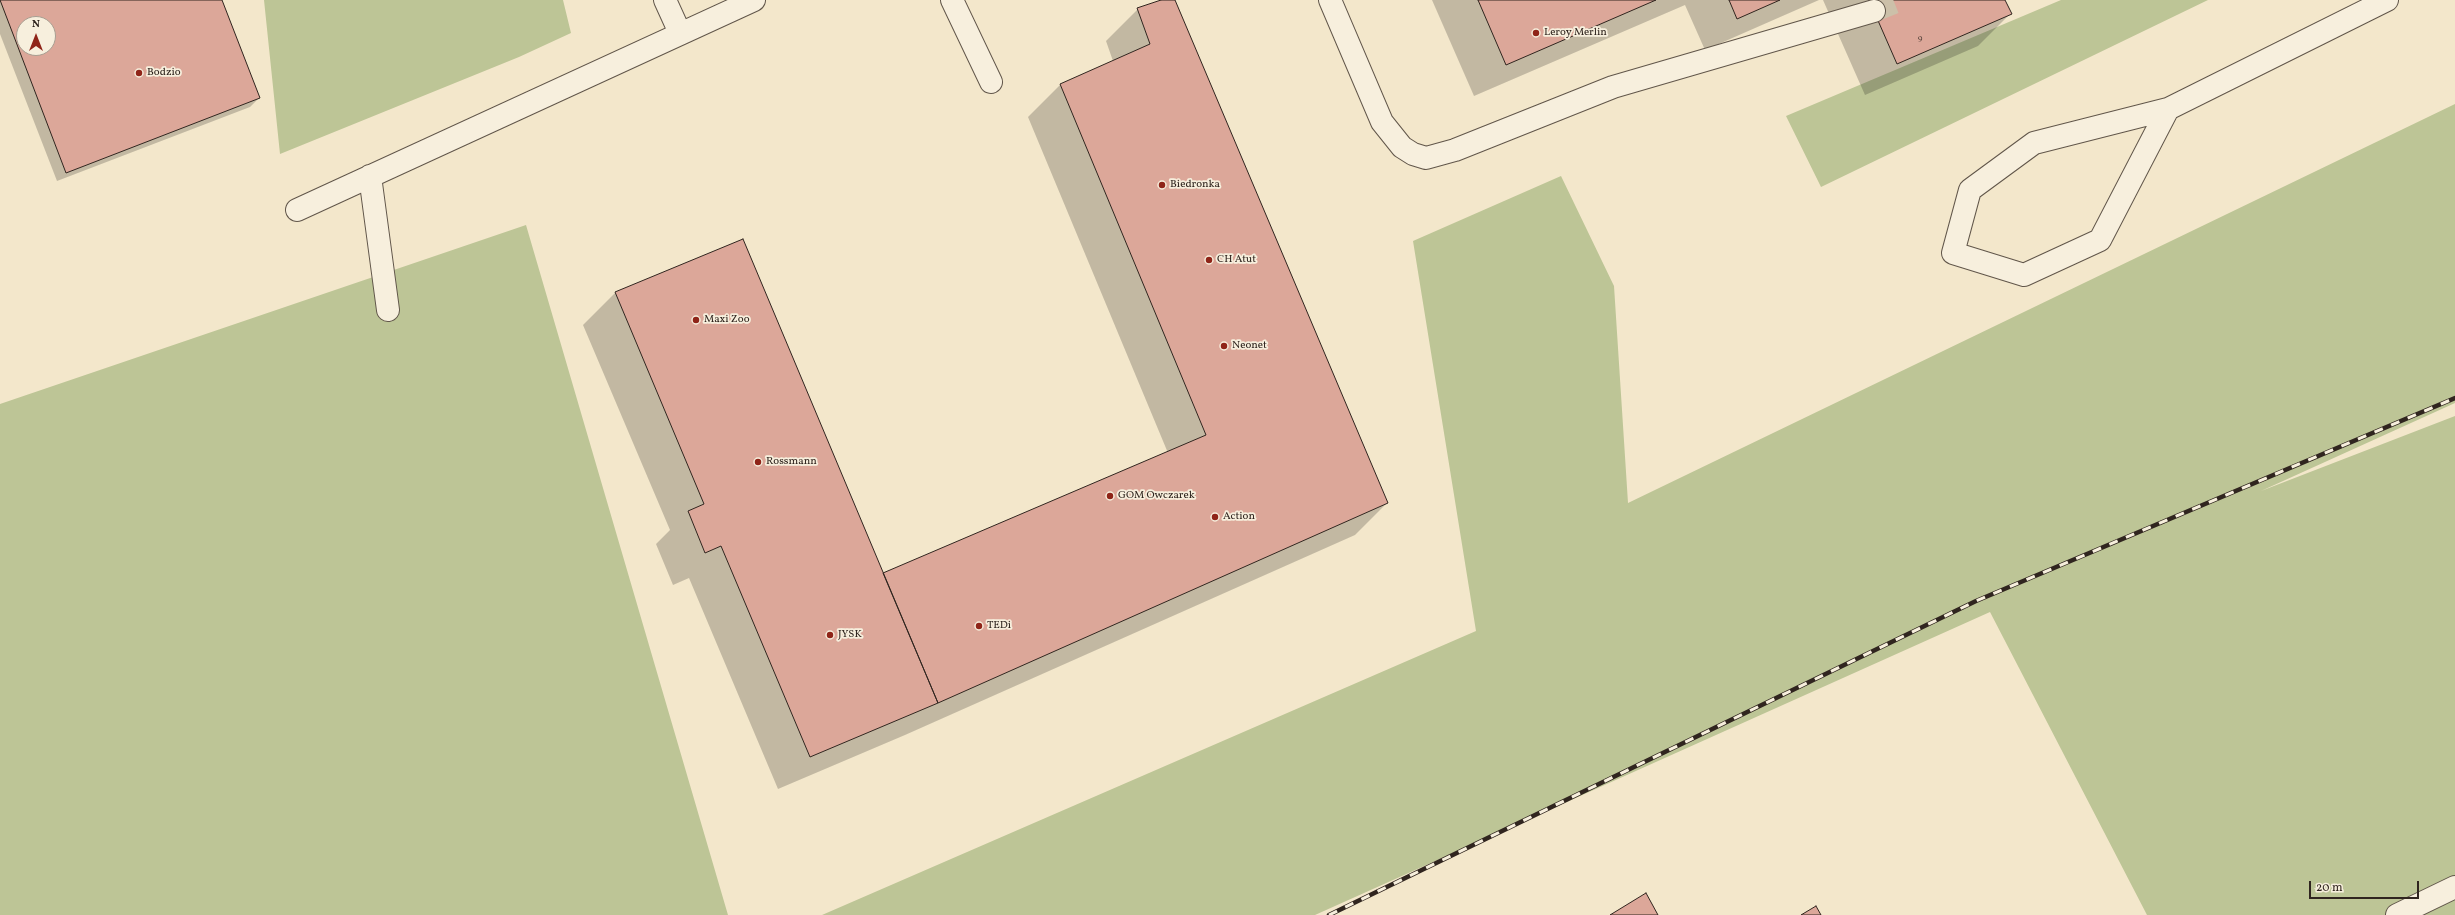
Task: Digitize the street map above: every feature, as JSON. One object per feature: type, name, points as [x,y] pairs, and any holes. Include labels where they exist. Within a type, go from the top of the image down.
[{"type":"street","points":[[664,0],[680,33]]},
{"type":"street","points":[[297,210],[754,0]]},
{"type":"street","points":[[952,0],[991,82]]},
{"type":"street","points":[[1330,0],[1382,122],[1402,147],[1412,154],[1426,158],[1455,150],[1613,87],[1874,11]]},
{"type":"street","points":[[2168,109],[2100,240],[2024,275],[1953,253],[1970,190],[2034,143],[2168,109],[2386,0]]},
{"type":"street","points":[[370,176],[388,310]]},
{"type":"street","points":[[2397,915],[2455,887]]},
{"type":"green space","points":[[264,0],[563,0],[571,33],[519,57],[280,154]]},
{"type":"green space","points":[[2061,0],[2208,0],[1821,187],[1786,116]]},
{"type":"green space","points":[[2455,104],[2455,403],[2261,491],[2455,416],[2455,915],[2147,915],[1990,612],[1315,915],[822,915],[1476,631],[1413,241],[1561,176],[1614,286],[1628,503]]},
{"type":"green space","points":[[526,225],[728,915],[0,915],[0,404]]},
{"type":"building","name":"Bodzio","points":[[0,0],[222,0],[260,98],[66,173],[21,56],[56,56],[56,16],[16,16],[16,42]]},
{"type":"building","name":"CH Atut","points":[[1161,0],[1175,0],[1388,503],[938,703],[883,573],[1206,435],[1060,84],[1150,44],[1137,8]]},
{"type":"building","name":"Leroy Merlin","points":[[1478,0],[1656,0],[1506,65]]},
{"type":"building","points":[[1729,0],[1780,0],[1737,19]]},
{"type":"building","points":[[1869,0],[2005,0],[2012,14],[1897,64]]},
{"type":"building","points":[[743,239],[938,703],[810,757],[721,546],[705,553],[688,511],[704,504],[615,292]]},
{"type":"building","points":[[1646,893],[1658,915],[1610,915]]},
{"type":"building","points":[[1816,906],[1821,915],[1801,915]]},
{"type":"tunnel","points":[[1874,11],[1901,0]]},
{"type":"railway","points":[[1329,915],[1976,601],[2455,398]]},
{"type":"place","name":"Leroy Merlin","points":[[1536,33]]},
{"type":"place","name":"Bodzio","points":[[139,73]]},
{"type":"place","name":"Biedronka","points":[[1162,185]]},
{"type":"place","name":"CH Atut","points":[[1209,260]]},
{"type":"place","name":"Maxi Zoo","points":[[696,320]]},
{"type":"place","name":"Neonet","points":[[1224,346]]},
{"type":"place","name":"Rossmann","points":[[758,462]]},
{"type":"place","name":"GOM Owczarek","points":[[1110,496]]},
{"type":"place","name":"Action","points":[[1215,517]]},
{"type":"place","name":"TEDi","points":[[979,626]]},
{"type":"place","name":"JYSK","points":[[830,635]]}]
